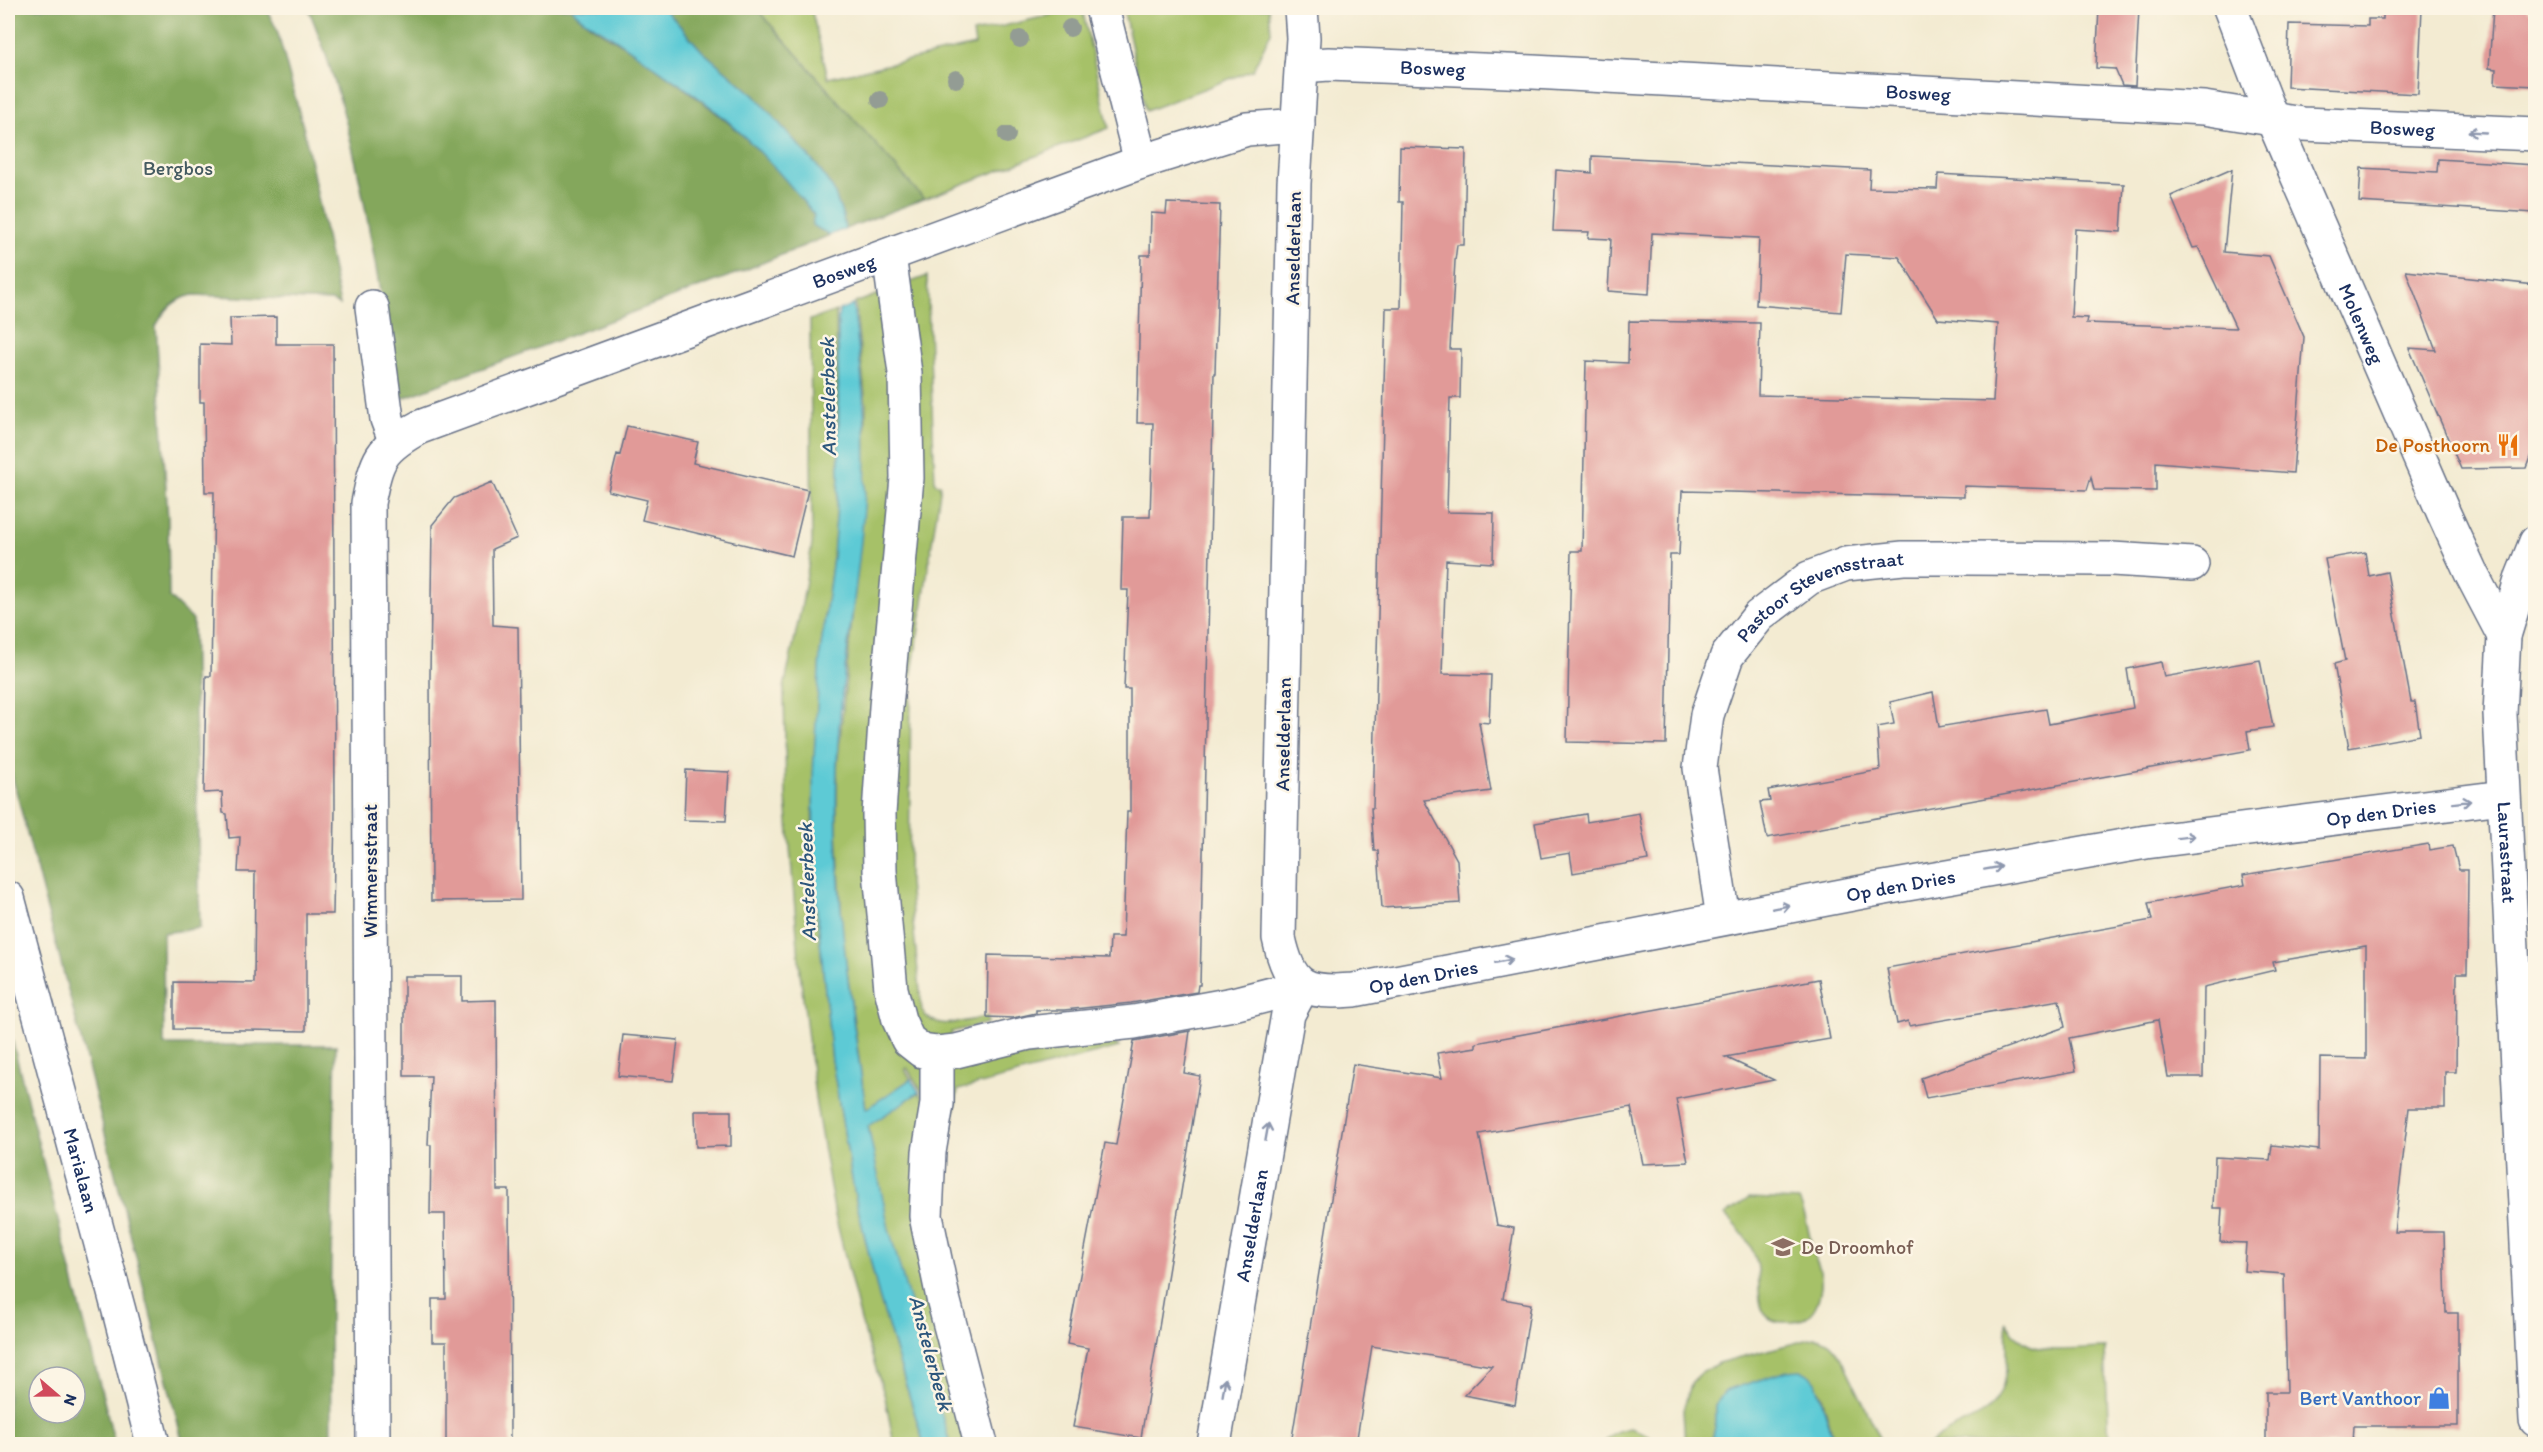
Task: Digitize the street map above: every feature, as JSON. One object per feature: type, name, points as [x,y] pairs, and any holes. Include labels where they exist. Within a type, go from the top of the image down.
[{"type":"street","points":[[1102,8],[1141,162]]},
{"type":"street","name":"Anselderlaan","points":[[1214,1444],[1288,1014],[1303,986],[1294,978],[1283,956],[1279,938],[1294,183],[1303,38],[1301,8]]},
{"type":"street","name":"Molenweg","points":[[2230,8],[2273,120],[2444,514],[2504,636]]},
{"type":"street","name":"Bosweg","points":[[1301,66],[1329,64],[1533,72],[2205,108],[2303,124],[2535,134]]},
{"type":"street","name":"Bosweg","points":[[395,440],[431,423],[1141,162],[1247,129],[1298,125]]},
{"type":"street","points":[[889,255],[905,373],[907,478],[890,641],[879,814],[880,871],[891,989],[899,1020],[908,1040],[922,1050],[937,1053],[1029,1033],[1145,1020],[1233,1004],[1303,986]]},
{"type":"street","points":[[372,307],[387,419],[395,440]]},
{"type":"street","name":"Wimmersstraat","points":[[373,1444],[368,502],[374,473],[382,456],[395,440]]},
{"type":"street","name":"Laurastraat","points":[[2535,542],[2504,636],[2500,714],[2535,1420]]},
{"type":"street","name":"Pastoor Stevensstraat","points":[[1723,918],[1700,768],[1707,715],[1727,656],[1758,616],[1809,578],[1846,564],[1903,558],[2112,559],[2192,564]]},
{"type":"street","name":"Op den Dries","points":[[1303,986],[1317,991],[1354,990],[1723,918],[2146,842],[2503,797]]},
{"type":"street","name":"Marialaan","points":[[8,898],[153,1444]]},
{"type":"street","points":[[937,1053],[937,1104],[927,1171],[926,1216],[943,1298],[981,1444]]},
{"type":"green space","name":"Bergbos","points":[[8,8],[266,8],[277,30],[305,134],[340,305],[332,301],[193,295],[180,299],[171,306],[156,326],[168,520],[169,597],[193,620],[200,928],[163,933],[164,1045],[336,1045],[330,1308],[331,1444],[183,1444],[8,760]]},
{"type":"green space","points":[[308,8],[571,8],[593,27],[634,52],[686,89],[751,143],[782,176],[808,207],[820,226],[830,235],[743,271],[398,400],[364,201],[353,152],[326,55]]},
{"type":"green space","points":[[664,8],[756,8],[924,199],[845,229],[833,189],[817,166],[754,95],[702,51]]},
{"type":"green space","points":[[756,8],[811,8],[828,78],[975,45],[973,33],[1082,8],[1109,128],[924,199]]},
{"type":"green space","points":[[1123,8],[1269,8],[1271,32],[1253,70],[1146,111]]},
{"type":"green space","points":[[927,276],[935,483],[940,484],[940,491],[911,680],[909,883],[922,1011],[935,1022],[943,1023],[987,1017],[988,1023],[951,1032],[959,1067],[1112,1041],[1119,1047],[958,1090],[936,1216],[991,1444],[950,1444],[888,1229],[868,1126],[919,1092],[927,1104],[929,1103],[907,1068],[905,1070],[911,1079],[866,1109],[843,943],[837,830],[837,768],[865,489],[866,405],[855,303]]},
{"type":"green space","points":[[836,311],[839,478],[833,558],[820,654],[812,829],[814,880],[832,1061],[855,1196],[879,1296],[924,1444],[894,1444],[885,1397],[861,1321],[835,1215],[816,1105],[800,972],[786,797],[784,688],[812,544],[810,320]]},
{"type":"green space","points":[[8,1024],[115,1444],[8,1444]]},
{"type":"green space","points":[[1749,1198],[1799,1200],[1821,1280],[1816,1306],[1810,1314],[1799,1321],[1773,1320],[1762,1308],[1755,1256],[1744,1237],[1725,1215]]},
{"type":"green space","points":[[2006,1322],[2022,1341],[2037,1348],[2055,1350],[2105,1348],[2109,1444],[1930,1444],[1943,1434],[1986,1411],[1994,1403],[2000,1393],[2006,1369]]},
{"type":"green space","points":[[1814,1338],[1830,1344],[1841,1357],[1883,1444],[1835,1444],[1822,1396],[1811,1376],[1715,1406],[1715,1428],[1711,1444],[1685,1444],[1683,1410],[1692,1382],[1700,1374],[1718,1363]]},
{"type":"green space","points":[[1629,1428],[1645,1433],[1656,1444],[1603,1444],[1611,1435]]},
{"type":"water","points":[[571,8],[664,8],[702,51],[754,95],[817,166],[833,189],[845,229],[830,235],[812,225],[814,215],[801,199],[757,149],[725,118]]},
{"type":"water","points":[[853,305],[863,395],[866,465],[863,524],[839,734],[836,812],[840,897],[848,982],[866,1109],[911,1079],[919,1092],[868,1126],[889,1229],[950,1444],[924,1444],[879,1296],[855,1196],[832,1061],[814,880],[813,774],[820,654],[833,558],[839,478],[838,322],[839,310]]},
{"type":"water","points":[[1801,1370],[1816,1382],[1835,1444],[1796,1444],[1769,1437],[1758,1438],[1749,1444],[1711,1444],[1715,1428],[1715,1406],[1725,1391],[1787,1371]]},
{"type":"building","points":[[2099,8],[2139,8],[2135,86],[2122,85],[2115,69],[2096,68]]},
{"type":"building","points":[[2383,8],[2422,8],[2418,94],[2287,87],[2289,24],[2368,26],[2368,19],[2383,19]]},
{"type":"building","points":[[2493,8],[2528,8],[2527,11],[2535,12],[2535,86],[2495,84],[2496,69],[2489,68]]},
{"type":"building","points":[[1400,147],[1466,149],[1464,245],[1457,245],[1450,349],[1461,349],[1460,398],[1450,398],[1447,512],[1494,513],[1493,563],[1446,560],[1442,674],[1491,675],[1489,723],[1479,722],[1491,791],[1424,800],[1457,860],[1460,903],[1382,908],[1378,851],[1374,851],[1371,808],[1373,808],[1386,308],[1401,308],[1403,202],[1399,202]]},
{"type":"building","points":[[1592,156],[1870,170],[1869,188],[1937,189],[1938,174],[2124,184],[2121,232],[2075,229],[2071,317],[2087,318],[2086,323],[2236,328],[2198,247],[2193,248],[2171,196],[2232,169],[2224,252],[2269,256],[2304,337],[2293,473],[2156,462],[2156,491],[2094,490],[2091,477],[2087,490],[1964,486],[1964,497],[1682,491],[1679,555],[1670,555],[1666,744],[1567,742],[1571,551],[1582,551],[1586,361],[1628,363],[1629,321],[1760,323],[1758,395],[1993,401],[1998,324],[1938,319],[1899,257],[1846,254],[1841,312],[1756,305],[1759,238],[1652,233],[1649,294],[1608,291],[1611,239],[1588,238],[1589,232],[1553,231],[1556,170],[1592,173]]},
{"type":"building","points":[[2438,159],[2535,165],[2535,213],[2359,202],[2361,168],[2437,172]]},
{"type":"building","points":[[1167,203],[1220,205],[1200,985],[1198,985],[1197,992],[1131,1003],[1064,1010],[1036,1010],[1036,1013],[1013,1018],[987,1017],[988,955],[1109,958],[1110,937],[1123,937],[1127,812],[1130,812],[1130,689],[1124,689],[1128,590],[1121,590],[1123,517],[1150,517],[1153,423],[1137,423],[1141,255],[1150,255],[1151,213],[1166,214]]},
{"type":"building","points":[[2406,271],[2535,285],[2535,444],[2526,468],[2461,469],[2409,348],[2436,350]]},
{"type":"building","points":[[276,317],[276,344],[333,344],[335,810],[333,914],[306,914],[306,1031],[174,1029],[174,982],[254,983],[255,872],[238,872],[240,837],[229,838],[227,814],[223,813],[222,792],[204,793],[206,676],[211,676],[214,492],[205,492],[204,402],[200,402],[200,344],[231,345],[230,318]]},
{"type":"building","points":[[627,426],[698,442],[693,463],[808,490],[792,556],[642,520],[647,500],[608,491]]},
{"type":"building","points":[[492,482],[517,538],[492,549],[493,625],[518,627],[521,900],[431,901],[432,525],[454,498]]},
{"type":"building","points":[[2365,552],[2369,576],[2387,572],[2411,702],[2415,702],[2420,735],[2349,748],[2334,664],[2345,661],[2325,559]]},
{"type":"building","points":[[2260,660],[2273,727],[2247,731],[2250,750],[1767,838],[1760,802],[1770,801],[1768,790],[1880,770],[1877,727],[1894,724],[1890,702],[1933,692],[1939,727],[2046,709],[2049,724],[2133,708],[2127,669],[2161,662],[2164,677]]},
{"type":"building","points":[[686,770],[729,772],[726,821],[684,820]]},
{"type":"building","points":[[1639,813],[1648,860],[1573,873],[1570,853],[1541,858],[1535,823],[1586,814],[1587,822]]},
{"type":"building","points":[[2428,844],[2429,850],[2453,846],[2459,870],[2468,870],[2467,973],[2457,973],[2456,1072],[2445,1072],[2445,1108],[2409,1108],[2394,1232],[2444,1232],[2446,1313],[2458,1313],[2458,1426],[2354,1426],[2353,1444],[2266,1444],[2266,1392],[2287,1392],[2284,1274],[2244,1271],[2246,1243],[2220,1242],[2222,1208],[2213,1208],[2215,1157],[2270,1160],[2272,1145],[2319,1150],[2320,1058],[2366,1059],[2366,946],[2273,962],[2275,970],[2204,987],[2203,1077],[2168,1077],[2158,1020],[2069,1038],[2076,1071],[1926,1098],[1921,1078],[2065,1027],[2059,1000],[1909,1026],[1908,1021],[1897,1024],[1887,968],[2152,920],[2148,903],[2245,885],[2243,875]]},
{"type":"building","points":[[404,976],[462,976],[462,1001],[496,1000],[497,1190],[509,1190],[510,1444],[446,1444],[446,1342],[432,1342],[432,1299],[446,1299],[445,1214],[430,1214],[431,1145],[428,1145],[431,1076],[404,1076]]},
{"type":"building","points":[[1819,979],[1830,1039],[1725,1057],[1774,1080],[1676,1099],[1688,1162],[1643,1164],[1631,1107],[1479,1134],[1497,1225],[1514,1228],[1503,1299],[1531,1304],[1515,1405],[1464,1395],[1492,1366],[1372,1346],[1356,1444],[1291,1444],[1353,1064],[1442,1078],[1437,1053],[1476,1047],[1476,1043]]},
{"type":"building","points":[[1190,1031],[1184,1073],[1200,1076],[1141,1438],[1073,1427],[1088,1348],[1067,1344],[1105,1143],[1116,1145],[1134,1041]]},
{"type":"building","points":[[623,1035],[678,1040],[673,1081],[618,1076]]},
{"type":"building","points":[[695,1111],[731,1111],[731,1146],[696,1147]]},
{"type":"place","name":"De Posthoorn","points":[[2508,445]]},
{"type":"place","name":"De Droomhof","points":[[1783,1247]]},
{"type":"place","name":"Bert Vanthoor","points":[[2439,1398]]},
{"type":"water label","name":"Anstelerbeek","points":[[828,397]]},
{"type":"water label","name":"Anstelerbeek","points":[[807,882]]},
{"type":"water label","name":"Anstelerbeek","points":[[931,1353]]}]
